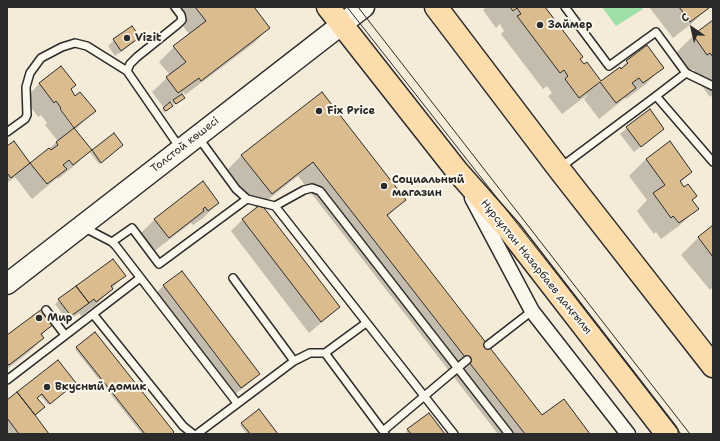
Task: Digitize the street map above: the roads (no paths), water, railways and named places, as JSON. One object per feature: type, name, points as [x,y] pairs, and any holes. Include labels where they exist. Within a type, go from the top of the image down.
[{"type":"main road","name":"Нұрсұлтан Назарбаев даңғылы","points":[[328,7],[457,171],[510,231],[667,434]]},
{"type":"main road","name":"Толстой көшесі","points":[[7,284],[180,148],[364,7]]},
{"type":"main road","points":[[436,7],[559,169],[713,366]]},
{"type":"street","points":[[457,171],[532,310],[628,434]]},
{"type":"lane","points":[[127,71],[130,64],[137,57],[182,20],[182,15],[175,7]]},
{"type":"lane","points":[[565,7],[609,66],[656,32],[686,73],[713,86]]},
{"type":"lane","points":[[7,132],[25,119],[27,115],[26,87],[30,73],[41,58],[62,46],[75,43],[87,46],[127,71],[180,148]]},
{"type":"lane","points":[[559,169],[686,73]]},
{"type":"lane","points":[[656,96],[713,162]]},
{"type":"lane","points":[[197,136],[236,189],[247,198],[275,206],[454,434]]},
{"type":"lane","points":[[275,206],[304,190],[312,188],[320,190],[509,434]]},
{"type":"lane","points":[[112,242],[132,228],[159,264],[247,198]]},
{"type":"lane","points":[[81,226],[112,242],[237,403]]},
{"type":"lane","points":[[7,380],[140,278]]},
{"type":"lane","points":[[233,278],[294,361]]},
{"type":"lane","points":[[46,310],[65,335]]},
{"type":"lane","points":[[488,345],[532,310]]},
{"type":"lane","points":[[93,314],[183,426],[193,434]]},
{"type":"lane","points":[[196,434],[294,361],[310,353],[325,353],[366,323]]},
{"type":"lane","points":[[325,353],[384,433],[467,360]]},
{"type":"tram line","points":[[347,7],[681,434]]},
{"type":"tram line","points":[[358,7],[690,434]]},
{"type":"place","name":"Займер","points":[[540,25]]},
{"type":"place","name":"Vizit","points":[[127,38]]},
{"type":"place","name":"Fix Price","points":[[319,111]]},
{"type":"place","name":"Социальный магазин","points":[[384,186]]},
{"type":"place","name":"Мир","points":[[39,318]]},
{"type":"place","name":"Вкусный домик","points":[[47,387]]}]
